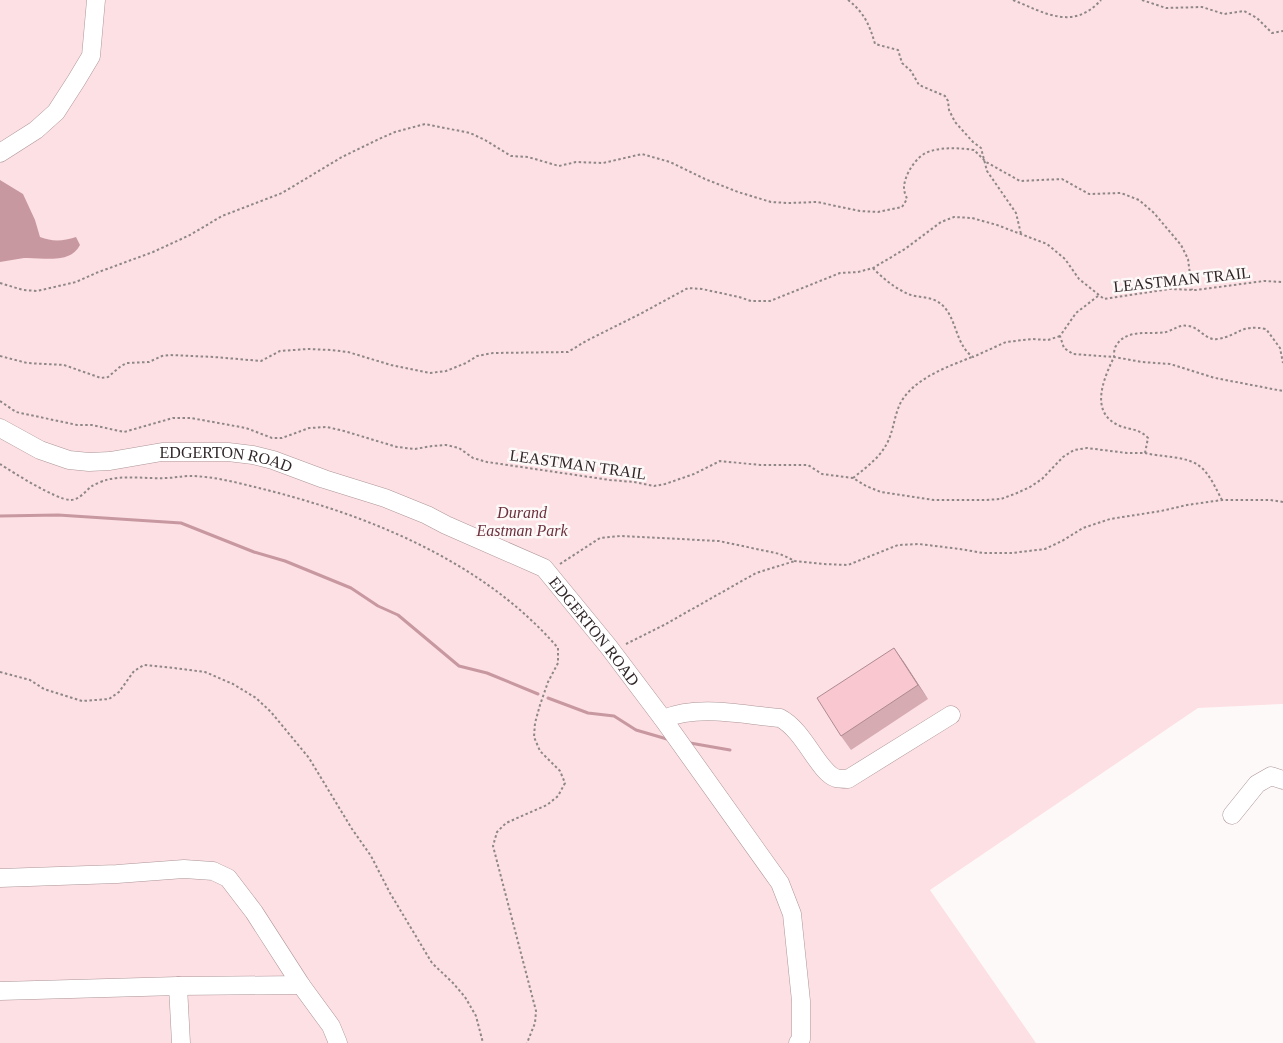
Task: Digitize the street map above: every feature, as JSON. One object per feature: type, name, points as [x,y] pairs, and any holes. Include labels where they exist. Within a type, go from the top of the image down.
[{"type":"street","points":[[0,154],[36,130],[56,112],[61,104],[90,56],[96,0]]},
{"type":"street","name":"EDGERTON ROAD","points":[[0,428],[40,450],[69,460],[110,461],[162,452],[228,452],[266,458],[324,480],[385,498],[544,568],[664,719],[780,883],[792,914],[800,1000],[801,1039],[798,1043]]},
{"type":"street","points":[[664,719],[676,714],[722,712],[780,718],[788,722],[800,734],[826,772],[835,778],[848,779],[951,715]]},
{"type":"street","points":[[1232,815],[1257,784],[1271,776],[1283,780]]},
{"type":"street","points":[[0,878],[117,874],[184,869],[213,871],[228,878],[254,912],[301,985],[332,1026],[338,1043]]},
{"type":"street","points":[[0,990],[301,985]]},
{"type":"street","points":[[178,986],[181,1043]]},
{"type":"path","points":[[848,0],[858,7],[866,17],[875,44],[898,50],[902,63],[919,85],[945,96],[955,122],[981,148],[992,179],[1016,213],[1021,234]]},
{"type":"path","points":[[1012,0],[1049,14],[1070,19],[1095,8],[1101,0]]},
{"type":"path","points":[[1142,0],[1166,8],[1202,7],[1224,14],[1244,10],[1257,18],[1272,33],[1283,31]]},
{"type":"path","points":[[0,283],[23,290],[37,291],[76,282],[153,252],[190,235],[222,216],[282,192],[342,157],[379,139],[395,132],[425,124],[470,133],[511,156],[528,157],[559,166],[576,162],[602,163],[642,154],[670,162],[705,179],[771,202],[817,202],[860,211],[878,212],[902,208],[907,200],[904,189],[906,176],[921,156],[930,151],[954,148],[974,150],[986,162],[1020,181],[1062,179],[1089,194],[1121,193],[1139,200],[1154,213],[1181,245],[1188,259],[1192,290]]},
{"type":"path","name":"LEASTMAN TRAIL","points":[[0,356],[27,363],[64,364],[101,378],[108,377],[127,363],[149,362],[162,356],[202,356],[261,362],[280,351],[308,348],[348,352],[391,365],[430,373],[446,371],[466,363],[477,356],[493,353],[568,352],[688,288],[702,289],[751,301],[770,301],[840,273],[858,272],[873,268],[905,249],[942,222],[954,217],[972,218],[1047,244],[1065,259],[1080,279],[1104,299],[1170,289],[1192,290],[1264,281],[1283,282]]},
{"type":"path","points":[[873,268],[887,281],[909,294],[920,295],[940,303],[947,311],[966,352],[973,357]]},
{"type":"path","points":[[853,478],[882,452],[890,438],[901,402],[912,388],[929,376],[1006,342],[1048,340],[1060,336],[1076,313],[1099,295]]},
{"type":"path","points":[[1145,453],[1148,438],[1142,432],[1121,426],[1109,420],[1101,409],[1101,395],[1114,357],[1115,346],[1123,338],[1134,333],[1168,332],[1181,325],[1190,326],[1198,330],[1207,338],[1217,339],[1242,329],[1253,327],[1266,329],[1280,348],[1283,363]]},
{"type":"path","points":[[1060,336],[1064,348],[1073,354],[1170,364],[1215,378],[1283,390]]},
{"type":"path","name":"LEASTMAN TRAIL","points":[[0,401],[16,412],[77,425],[124,432],[173,418],[191,418],[246,428],[272,438],[282,438],[309,428],[327,427],[397,447],[415,450],[446,445],[459,448],[472,458],[487,462],[654,486],[694,474],[720,461],[808,465],[822,474],[853,478],[881,492],[934,500],[985,500],[1009,496],[1042,479],[1063,457],[1074,450],[1088,448],[1186,459],[1199,465],[1214,485],[1222,500]]},
{"type":"path","points":[[0,464],[26,480],[71,500],[81,496],[92,486],[107,480],[190,476],[223,480],[336,510],[436,553],[474,574],[549,637],[558,648],[558,663],[548,682],[540,704],[535,723],[534,738],[540,751],[560,771],[565,783],[558,796],[547,805],[506,823],[496,832],[493,846],[536,1011],[535,1023],[527,1043]]},
{"type":"path","points":[[544,568],[553,568],[600,538],[622,536],[719,541],[780,554],[796,561],[848,565],[898,545],[918,544],[983,553],[1045,549],[1083,528],[1110,519],[1222,500],[1283,502]]},
{"type":"path","points":[[612,652],[756,573],[796,561]]},
{"type":"path","points":[[0,672],[30,680],[44,690],[82,701],[109,699],[119,692],[134,671],[144,665],[164,666],[206,672],[233,684],[256,698],[271,712],[309,758],[370,856],[432,963],[466,997],[476,1016],[483,1043]]},
{"type":"green space","name":"Durand Eastman Park","points":[[0,0],[1283,0],[1283,704],[1198,708],[930,890],[1036,1043],[0,1043]]},
{"type":"shaded area","points":[[0,180],[23,194],[35,220],[40,237],[58,240],[76,237],[80,245],[75,251],[63,258],[24,258],[0,262]]},
{"type":"building","points":[[894,648],[918,685],[841,736],[817,698]]},
{"type":"waterway","points":[[0,516],[58,515],[181,523],[254,552],[285,561],[351,588],[378,606],[398,615],[459,666],[487,673],[538,694]]},
{"type":"waterway","points":[[548,698],[588,713],[614,716],[636,730],[667,739]]},
{"type":"waterway","points":[[690,743],[730,750]]}]
